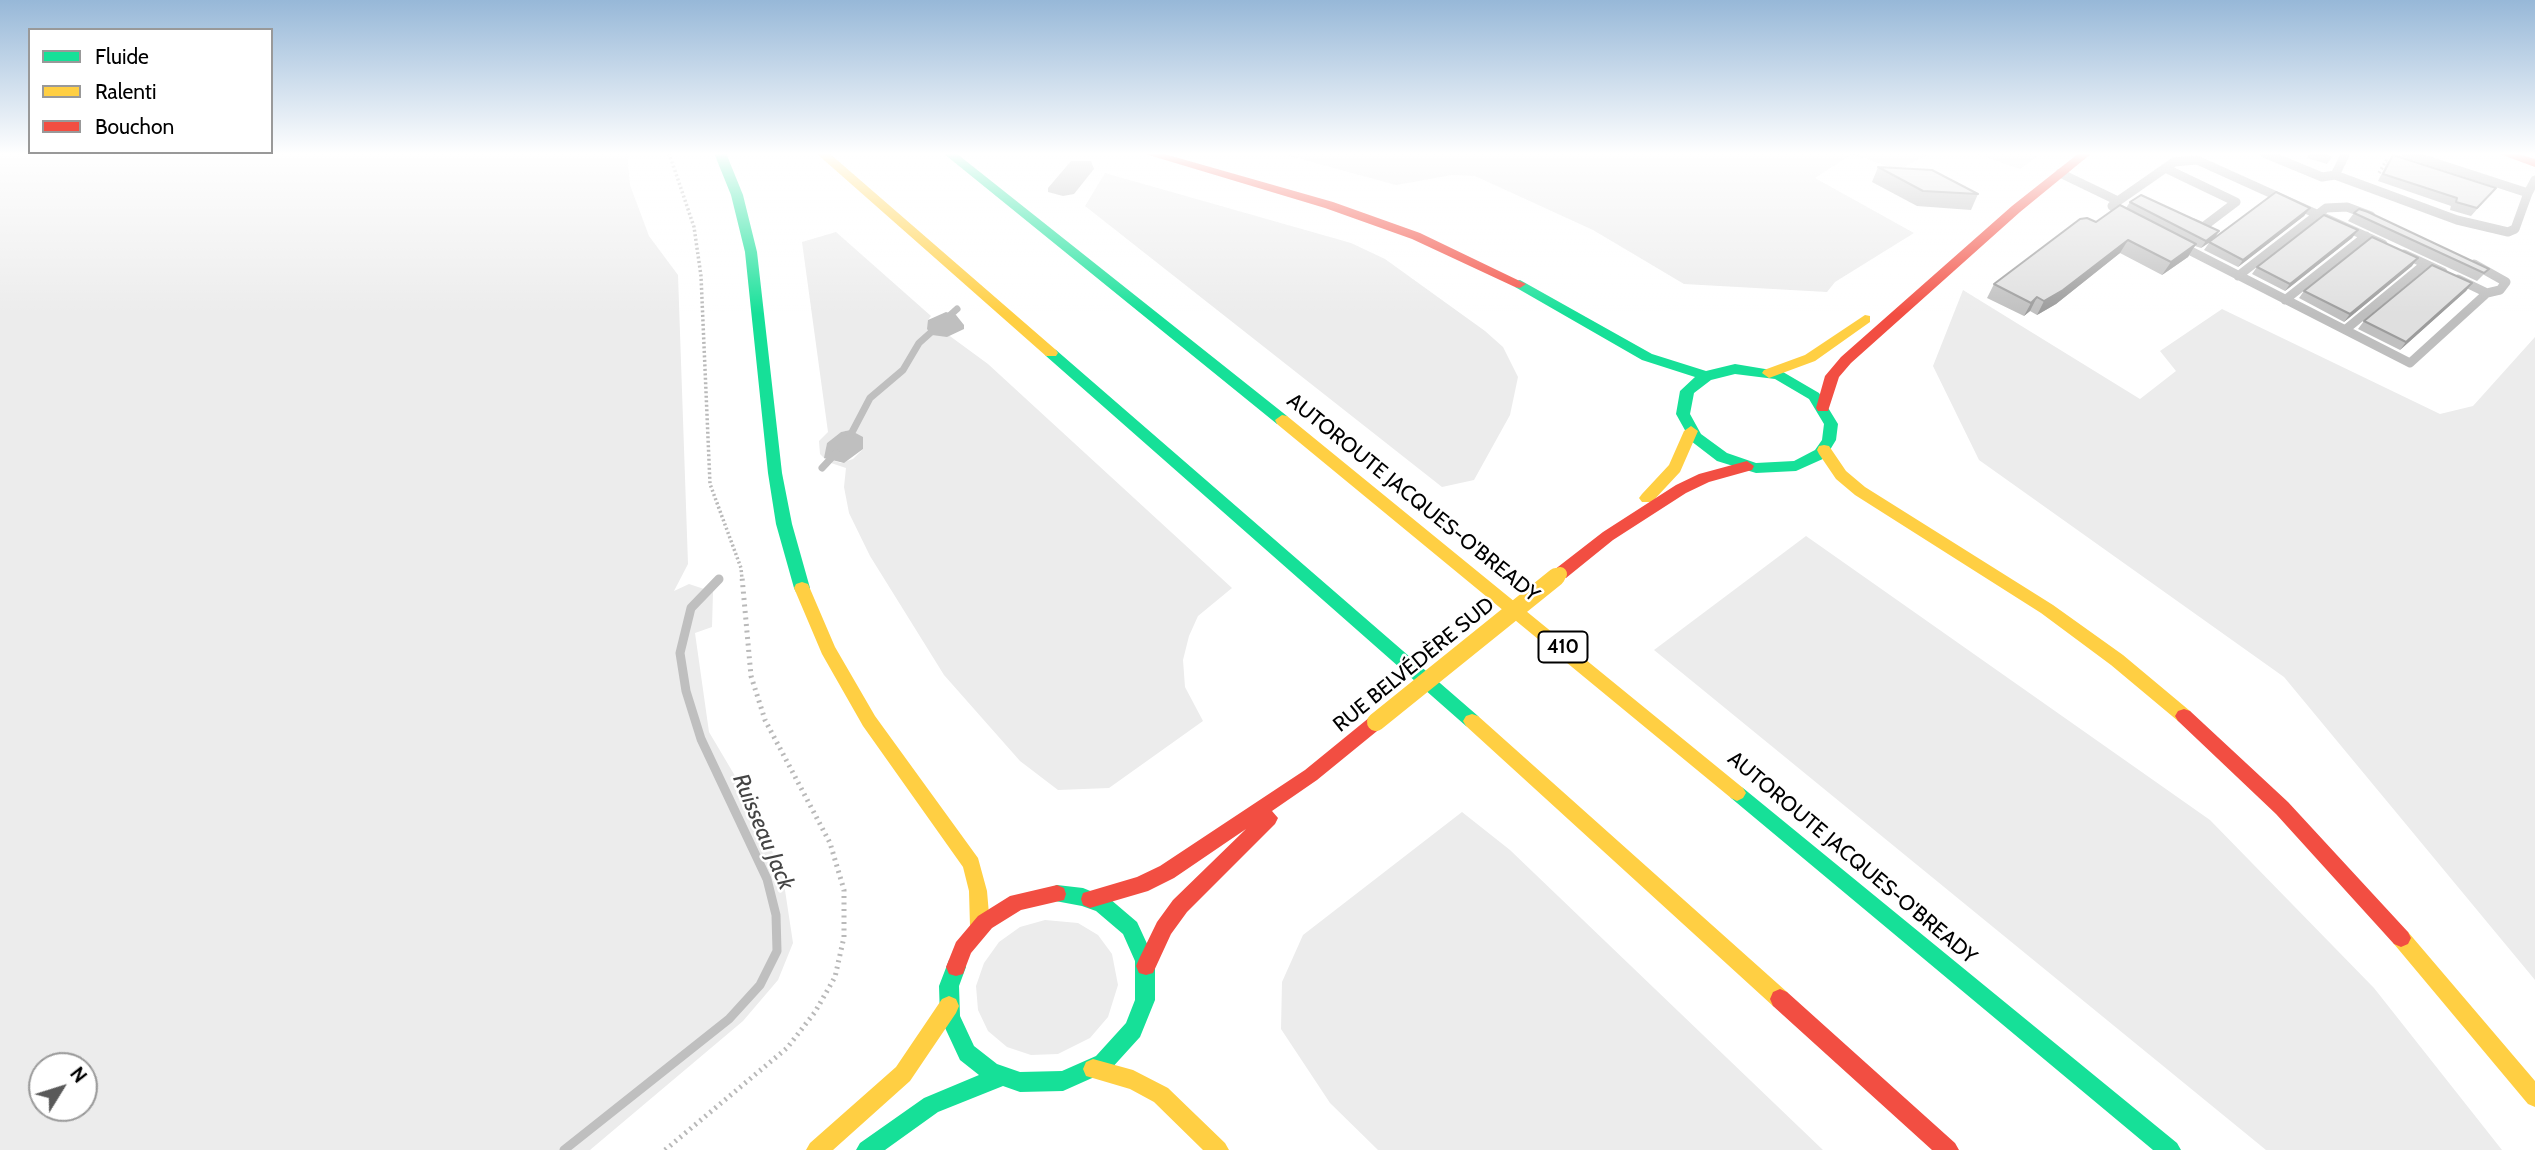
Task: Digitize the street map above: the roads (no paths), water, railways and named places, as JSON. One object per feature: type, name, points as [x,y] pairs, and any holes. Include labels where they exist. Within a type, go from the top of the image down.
[{"type":"main road","points":[[740,207],[751,252],[775,473],[784,524],[803,593],[828,649],[864,712],[971,864],[978,891],[980,926]]},
{"type":"main road","points":[[884,207],[1370,630],[1948,1150]]},
{"type":"main road","name":"AUTOROUTE JACQUES-O'BREADY","points":[[1016,207],[1417,528],[2170,1150]]},
{"type":"main road","points":[[1334,207],[1428,241],[1536,293],[1647,357],[1706,376]]},
{"type":"main road","points":[[1823,408],[1829,383],[1842,363],[2019,207]]},
{"type":"main road","points":[[1769,373],[1819,352],[2016,209]]},
{"type":"main road","points":[[1735,369],[1769,373],[1801,386],[1823,408],[1831,430],[1824,450],[1796,466],[1772,469],[1747,466],[1714,452],[1691,431],[1683,414],[1685,397],[1691,387],[1706,376],[1735,369]]},
{"type":"main road","name":"RUE BELVÉDÈRE SUD","points":[[1608,536],[1673,471],[1691,431]]},
{"type":"main road","points":[[1824,450],[1841,475],[1860,491],[1991,571],[2064,620],[2143,681],[2213,742],[2282,807],[2366,896],[2535,1097]]},
{"type":"main road","name":"RUE BELVÉDÈRE SUD","points":[[1090,899],[1141,885],[1167,872],[1311,775],[1608,536],[1691,484],[1747,466]]},
{"type":"main road","name":"RUE BELVÉDÈRE SUD","points":[[1146,966],[1164,928],[1180,906],[1311,775]]},
{"type":"main road","points":[[1066,895],[1090,899],[1118,915],[1139,943],[1146,966],[1145,1000],[1133,1030],[1112,1056],[1073,1078],[1052,1083],[1020,1082],[1000,1077],[967,1053],[953,1026],[948,1006],[954,967],[962,948],[980,926],[1008,906],[1037,896],[1066,895]]},
{"type":"main road","points":[[817,1150],[878,1099],[903,1074],[948,1006]]},
{"type":"main road","points":[[1093,1069],[1133,1080],[1161,1095],[1218,1150]]},
{"type":"main road","points":[[867,1150],[931,1105],[1000,1077]]},
{"type":"lane","points":[[2113,207],[2130,220]]},
{"type":"lane","points":[[2182,217],[2203,227],[2230,207]]},
{"type":"lane","points":[[2304,207],[2487,293]]},
{"type":"lane","points":[[2238,276],[2318,213],[2336,207]]},
{"type":"lane","points":[[2343,207],[2377,219]]},
{"type":"lane","points":[[2422,207],[2465,223],[2483,224],[2511,232],[2517,226],[2523,207]]},
{"type":"lane","points":[[2285,300],[2366,236]]},
{"type":"lane","points":[[2165,239],[2410,363],[2487,293],[2500,290],[2506,284],[2504,279],[2462,258]]},
{"type":"lane","points":[[2345,330],[2424,264]]},
{"type":"waterway","name":"Ruisseau Jack","points":[[849,438],[870,398],[903,370],[919,343],[957,309]]},
{"type":"waterway","name":"Ruisseau Jack","points":[[822,468],[836,453]]},
{"type":"waterway","name":"Ruisseau Jack","points":[[564,1150],[729,1019],[760,985],[777,951],[776,915],[767,879],[701,739],[686,691],[680,653],[691,608],[719,579]]}]
